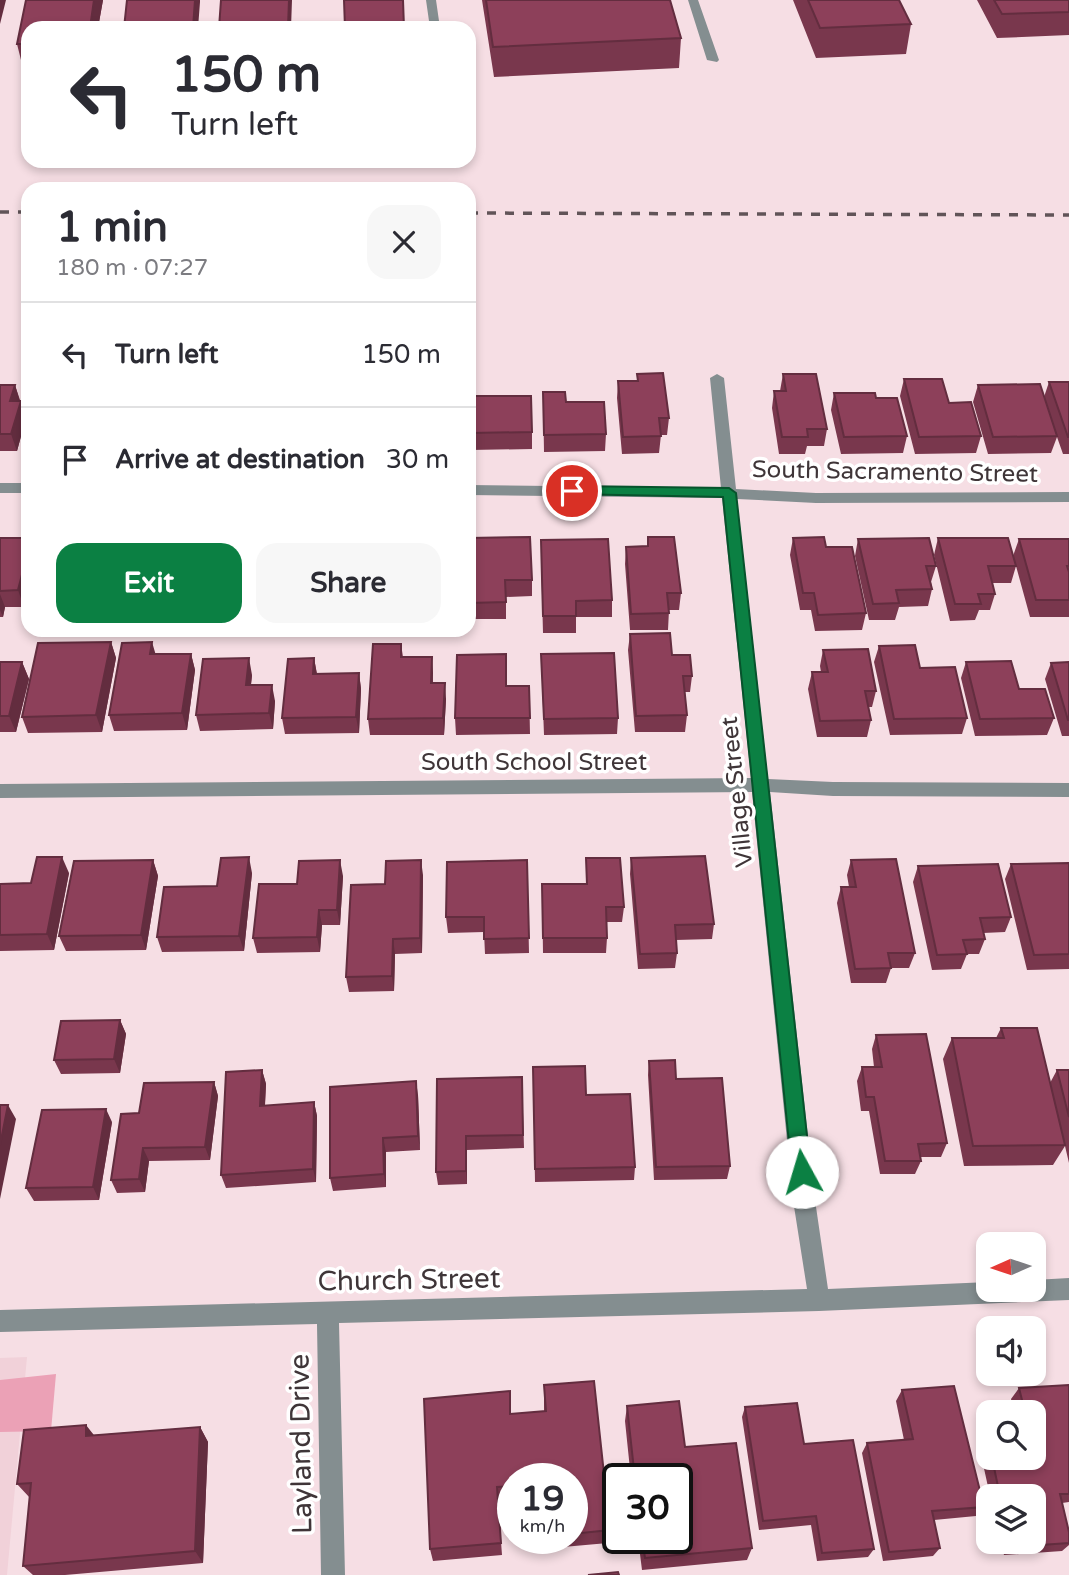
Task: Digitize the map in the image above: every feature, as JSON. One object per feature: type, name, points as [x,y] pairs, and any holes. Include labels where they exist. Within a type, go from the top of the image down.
[{"type":"street","points":[[431,0],[434,21]]},
{"type":"street","points":[[693,0],[713,60]]},
{"type":"street","name":"Village Street","points":[[717,378],[804,1200],[819,1300]]},
{"type":"street","points":[[0,488],[21,488]]},
{"type":"street","name":"South Sacramento Street","points":[[476,491],[729,493],[816,498],[1069,496]]},
{"type":"street","name":"South School Street","points":[[0,790],[761,785],[833,789],[1069,790]]},
{"type":"street","name":"Church Street","points":[[0,1321],[819,1300],[1069,1289]]},
{"type":"street","name":"Layland Drive","points":[[328,1311],[333,1575]]},
{"type":"shaded area","points":[[27,1357],[7,1575],[0,1575],[0,1358]]},
{"type":"shaded area","points":[[56,1374],[51,1431],[0,1432],[0,1380]]},
{"type":"building","points":[[26,0],[94,0],[91,21],[22,21]]},
{"type":"building","points":[[127,0],[195,0],[194,21],[125,21]]},
{"type":"building","points":[[221,0],[289,0],[288,21],[220,21]]},
{"type":"building","points":[[344,0],[403,0],[404,21],[345,21]]},
{"type":"building","points":[[486,0],[670,0],[681,38],[493,47]]},
{"type":"building","points":[[808,0],[899,0],[911,24],[820,28]]},
{"type":"building","points":[[994,0],[1069,0],[1069,12],[1002,14]]},
{"type":"building","points":[[21,24],[21,44],[17,44]]},
{"type":"building","points":[[663,373],[669,418],[659,418],[661,436],[623,437],[618,381],[638,381],[637,374]]},
{"type":"building","points":[[783,374],[816,374],[827,429],[807,429],[808,437],[782,437],[774,391],[786,391]]},
{"type":"building","points":[[904,379],[942,379],[949,403],[971,402],[981,436],[919,437]]},
{"type":"building","points":[[1049,382],[1069,382],[1069,437],[1068,437]]},
{"type":"building","points":[[1040,384],[1057,436],[993,437],[978,385]]},
{"type":"building","points":[[0,385],[15,385],[10,401],[21,401],[11,434],[0,434]]},
{"type":"building","points":[[543,392],[565,392],[566,402],[604,402],[606,434],[544,435]]},
{"type":"building","points":[[834,393],[875,393],[876,398],[897,398],[907,436],[844,437]]},
{"type":"building","points":[[476,396],[531,396],[532,432],[476,433]]},
{"type":"building","points":[[530,537],[532,580],[505,580],[506,602],[476,603],[476,538]]},
{"type":"building","points":[[648,537],[674,537],[681,593],[667,593],[669,613],[631,614],[626,547],[648,546]]},
{"type":"building","points":[[824,537],[826,547],[852,547],[866,613],[818,615],[814,593],[803,593],[793,538]]},
{"type":"building","points":[[0,538],[21,538],[21,578],[18,590],[0,591]]},
{"type":"building","points":[[929,538],[936,566],[926,566],[932,589],[896,590],[899,603],[873,604],[858,539]]},
{"type":"building","points":[[938,538],[1008,538],[1016,566],[988,566],[995,594],[978,594],[981,604],[955,604]]},
{"type":"building","points":[[608,539],[612,600],[576,601],[576,616],[543,616],[541,540]]},
{"type":"building","points":[[1019,539],[1069,539],[1069,600],[1036,600]]},
{"type":"building","points":[[670,633],[672,655],[690,655],[692,676],[683,676],[687,715],[636,716],[630,634]]},
{"type":"building","points":[[111,642],[96,715],[22,717],[38,643]]},
{"type":"building","points":[[152,642],[150,654],[191,654],[182,713],[109,715],[122,643]]},
{"type":"building","points":[[373,644],[401,644],[401,657],[432,657],[431,683],[445,683],[443,718],[368,719]]},
{"type":"building","points":[[915,645],[920,668],[955,667],[967,718],[894,719],[879,646]]},
{"type":"building","points":[[868,649],[876,691],[865,691],[871,720],[820,721],[812,672],[828,672],[823,650]]},
{"type":"building","points":[[614,653],[618,718],[544,719],[541,654]]},
{"type":"building","points":[[506,654],[506,686],[529,686],[530,718],[455,718],[457,655]]},
{"type":"building","points":[[249,658],[246,685],[272,685],[269,713],[196,715],[203,659]]},
{"type":"building","points":[[314,658],[313,674],[359,673],[356,717],[282,718],[288,659]]},
{"type":"building","points":[[1011,661],[1019,689],[1045,689],[1054,718],[980,719],[966,662]]},
{"type":"building","points":[[0,662],[22,662],[9,716],[0,716]]},
{"type":"building","points":[[1069,662],[1069,720],[1068,720],[1051,663]]},
{"type":"building","points":[[705,856],[714,924],[675,925],[677,953],[640,954],[631,858]]},
{"type":"building","points":[[37,857],[62,857],[47,934],[0,935],[0,884],[31,883]]},
{"type":"building","points":[[249,857],[239,936],[157,937],[164,887],[217,886],[221,858]]},
{"type":"building","points":[[586,858],[620,858],[624,907],[606,907],[607,938],[543,938],[542,884],[587,884]]},
{"type":"building","points":[[896,859],[915,953],[888,953],[891,968],[855,969],[841,887],[856,887],[851,860]]},
{"type":"building","points":[[153,860],[141,935],[59,936],[74,861]]},
{"type":"building","points":[[340,860],[337,910],[319,910],[317,937],[253,938],[259,884],[297,884],[299,861]]},
{"type":"building","points":[[421,860],[420,938],[393,939],[392,976],[346,977],[351,885],[385,884],[386,861]]},
{"type":"building","points":[[527,860],[529,938],[484,939],[484,917],[446,917],[447,862]]},
{"type":"building","points":[[1069,863],[1069,954],[1034,955],[1011,864]]},
{"type":"building","points":[[998,864],[1011,917],[980,918],[985,939],[963,940],[967,954],[937,955],[918,866]]},
{"type":"building","points":[[120,1020],[114,1059],[54,1060],[61,1021]]},
{"type":"building","points":[[1001,1028],[1037,1028],[1065,1145],[973,1146],[952,1038],[1004,1038]]},
{"type":"building","points":[[926,1034],[947,1143],[918,1144],[921,1161],[885,1161],[874,1097],[866,1097],[862,1067],[882,1067],[876,1035]]},
{"type":"building","points":[[675,1060],[676,1079],[722,1078],[730,1166],[656,1167],[649,1061]]},
{"type":"building","points":[[585,1066],[586,1095],[630,1094],[635,1167],[535,1169],[533,1067]]},
{"type":"building","points":[[262,1070],[260,1106],[314,1102],[313,1169],[221,1175],[226,1072]]},
{"type":"building","points":[[1057,1070],[1069,1070],[1069,1117]]},
{"type":"building","points":[[522,1077],[523,1135],[466,1136],[466,1171],[436,1172],[437,1079]]},
{"type":"building","points":[[416,1081],[418,1136],[383,1138],[384,1174],[330,1178],[330,1087]]},
{"type":"building","points":[[214,1082],[205,1147],[143,1148],[139,1179],[111,1180],[121,1114],[139,1113],[144,1083]]},
{"type":"building","points":[[0,1105],[8,1105],[0,1145]]},
{"type":"building","points":[[106,1109],[93,1187],[26,1188],[42,1110]]},
{"type":"building","points":[[594,1381],[603,1463],[602,1531],[588,1532],[588,1463],[497,1463],[497,1543],[430,1549],[424,1399],[510,1391],[510,1414],[546,1411],[544,1385]]},
{"type":"building","points":[[1069,1385],[1069,1494],[1060,1494],[1069,1543],[1046,1545],[1046,1484],[997,1484],[995,1470],[1046,1470],[1046,1400],[1022,1400],[1019,1388]]},
{"type":"building","points":[[954,1386],[978,1484],[976,1484],[976,1508],[932,1511],[940,1548],[889,1552],[867,1443],[913,1439],[902,1390]]},
{"type":"building","points":[[679,1401],[685,1447],[736,1443],[752,1548],[693,1554],[693,1463],[633,1463],[627,1406]]},
{"type":"building","points":[[797,1403],[804,1444],[853,1440],[874,1549],[822,1553],[816,1516],[763,1521],[745,1407]]},
{"type":"building","points":[[86,1425],[86,1436],[200,1427],[195,1551],[23,1566],[31,1483],[17,1484],[24,1430]]},
{"type":"building","points":[[644,1554],[688,1554],[645,1558]]},
{"type":"building","points":[[618,1572],[619,1575],[588,1575]]},
{"type":"railway","points":[[0,212],[21,212]]},
{"type":"railway","points":[[476,213],[1069,215]]},
{"type":"route","points":[[572,491],[729,493],[802,1172]]}]
